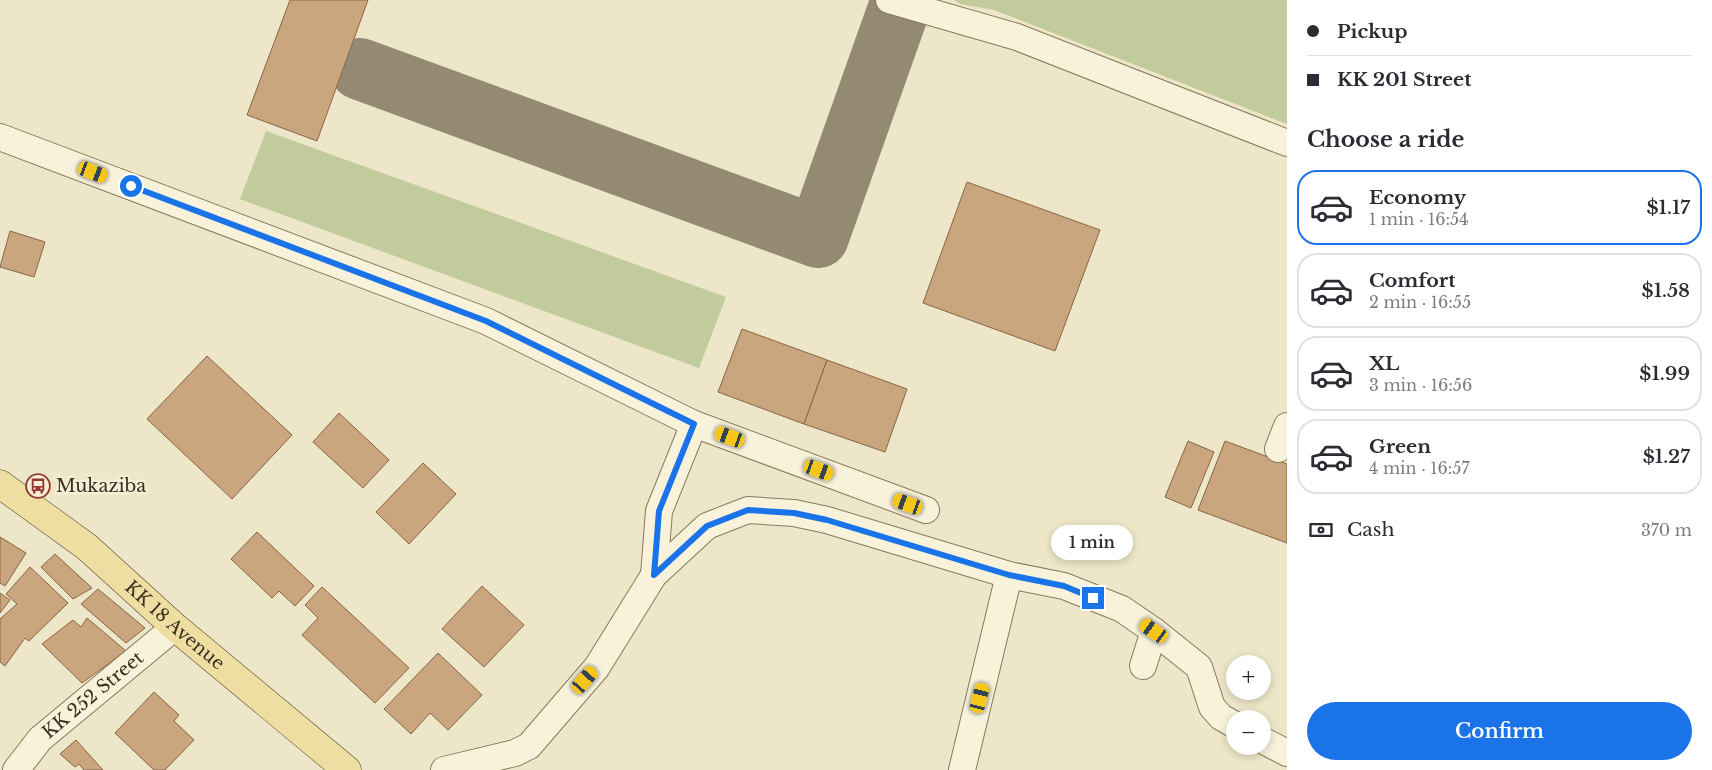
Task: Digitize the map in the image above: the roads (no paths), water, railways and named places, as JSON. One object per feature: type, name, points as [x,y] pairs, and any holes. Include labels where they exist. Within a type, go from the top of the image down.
[{"type":"main road","name":"KK 18 Avenue","points":[[0,484],[88,547],[175,626],[347,770]]},
{"type":"street","points":[[889,0],[1017,37],[1287,143]]},
{"type":"street","points":[[0,137],[486,321],[694,424],[926,510]]},
{"type":"street","points":[[654,575],[659,511],[694,424]]},
{"type":"street","points":[[444,770],[515,753],[529,746],[597,668],[654,575],[707,526],[748,510],[794,513],[827,520],[1009,575],[1064,586],[1122,609],[1154,631],[1199,667],[1212,707],[1226,720]]},
{"type":"street","points":[[962,770],[1009,575]]},
{"type":"street","name":"KK 252 Street","points":[[16,770],[40,739],[175,626]]},
{"type":"street","points":[[1143,666],[1154,631]]},
{"type":"street","points":[[1271,745],[1287,754]]},
{"type":"place","name":"Mukaziba","points":[[38,486]]}]
